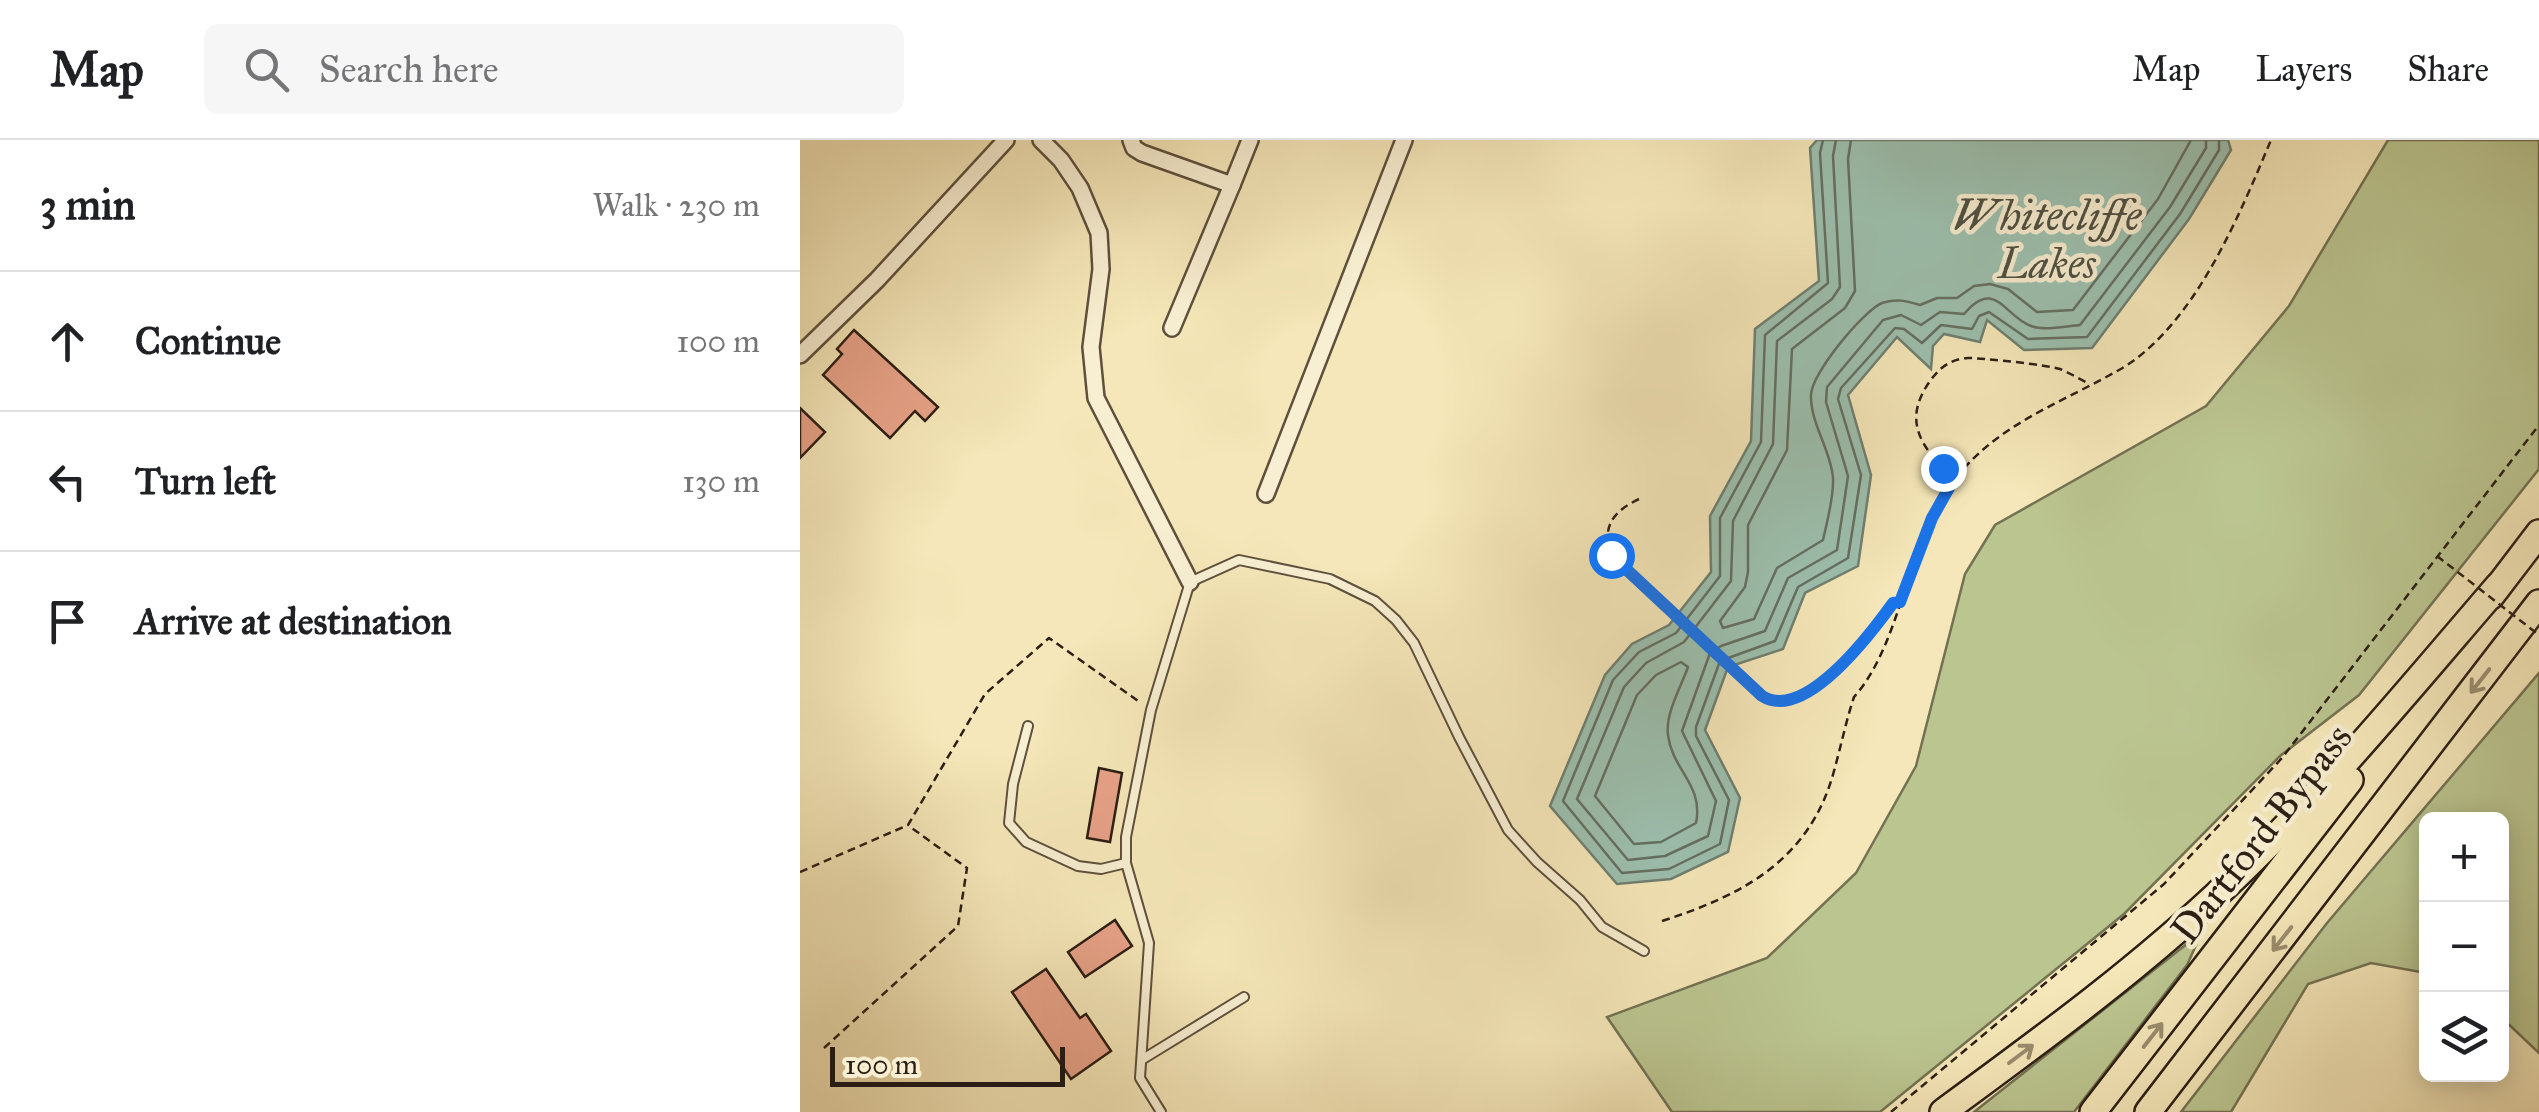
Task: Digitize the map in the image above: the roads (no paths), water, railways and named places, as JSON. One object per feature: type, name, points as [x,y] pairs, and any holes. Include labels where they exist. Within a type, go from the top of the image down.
[{"type":"highway","points":[[1943,1112],[2172,936],[2230,883],[2322,789],[2492,594],[2539,533]]},
{"type":"highway","name":"Dartford Bypass","points":[[2093,1112],[2492,594]]},
{"type":"highway","name":"Dartford Bypass","points":[[2148,1112],[2539,603]]},
{"type":"street","points":[[800,355],[877,280],[1006,140]]},
{"type":"street","points":[[1041,140],[1080,188],[1099,233],[1102,269],[1091,348],[1098,403],[1190,582]]},
{"type":"street","points":[[1131,140],[1142,153],[1232,185]]},
{"type":"street","points":[[1172,328],[1250,140]]},
{"type":"street","points":[[1266,494],[1404,140]]},
{"type":"lane","points":[[1161,1112],[1140,1078],[1150,942],[1126,863],[1126,837],[1150,735],[1150,710],[1190,582],[1239,560],[1330,578],[1375,601],[1404,628],[1508,830],[1602,927],[1644,952]]},
{"type":"lane","points":[[1028,726],[1013,784],[1009,823],[1026,842],[1078,866],[1101,869],[1126,863]]},
{"type":"lane","points":[[1143,1059],[1244,997]]},
{"type":"water","name":"Whitecliffe Lakes","points":[[1817,140],[2228,140],[2231,150],[2189,219],[2092,348],[2024,350],[1987,320],[1980,342],[1944,334],[1933,346],[1931,369],[1897,337],[1848,395],[1871,475],[1858,566],[1805,593],[1783,649],[1728,667],[1705,730],[1740,798],[1728,852],[1671,879],[1617,884],[1550,806],[1605,675],[1632,644],[1669,625],[1711,572],[1710,516],[1751,441],[1755,329],[1819,281],[1810,148]]}]
